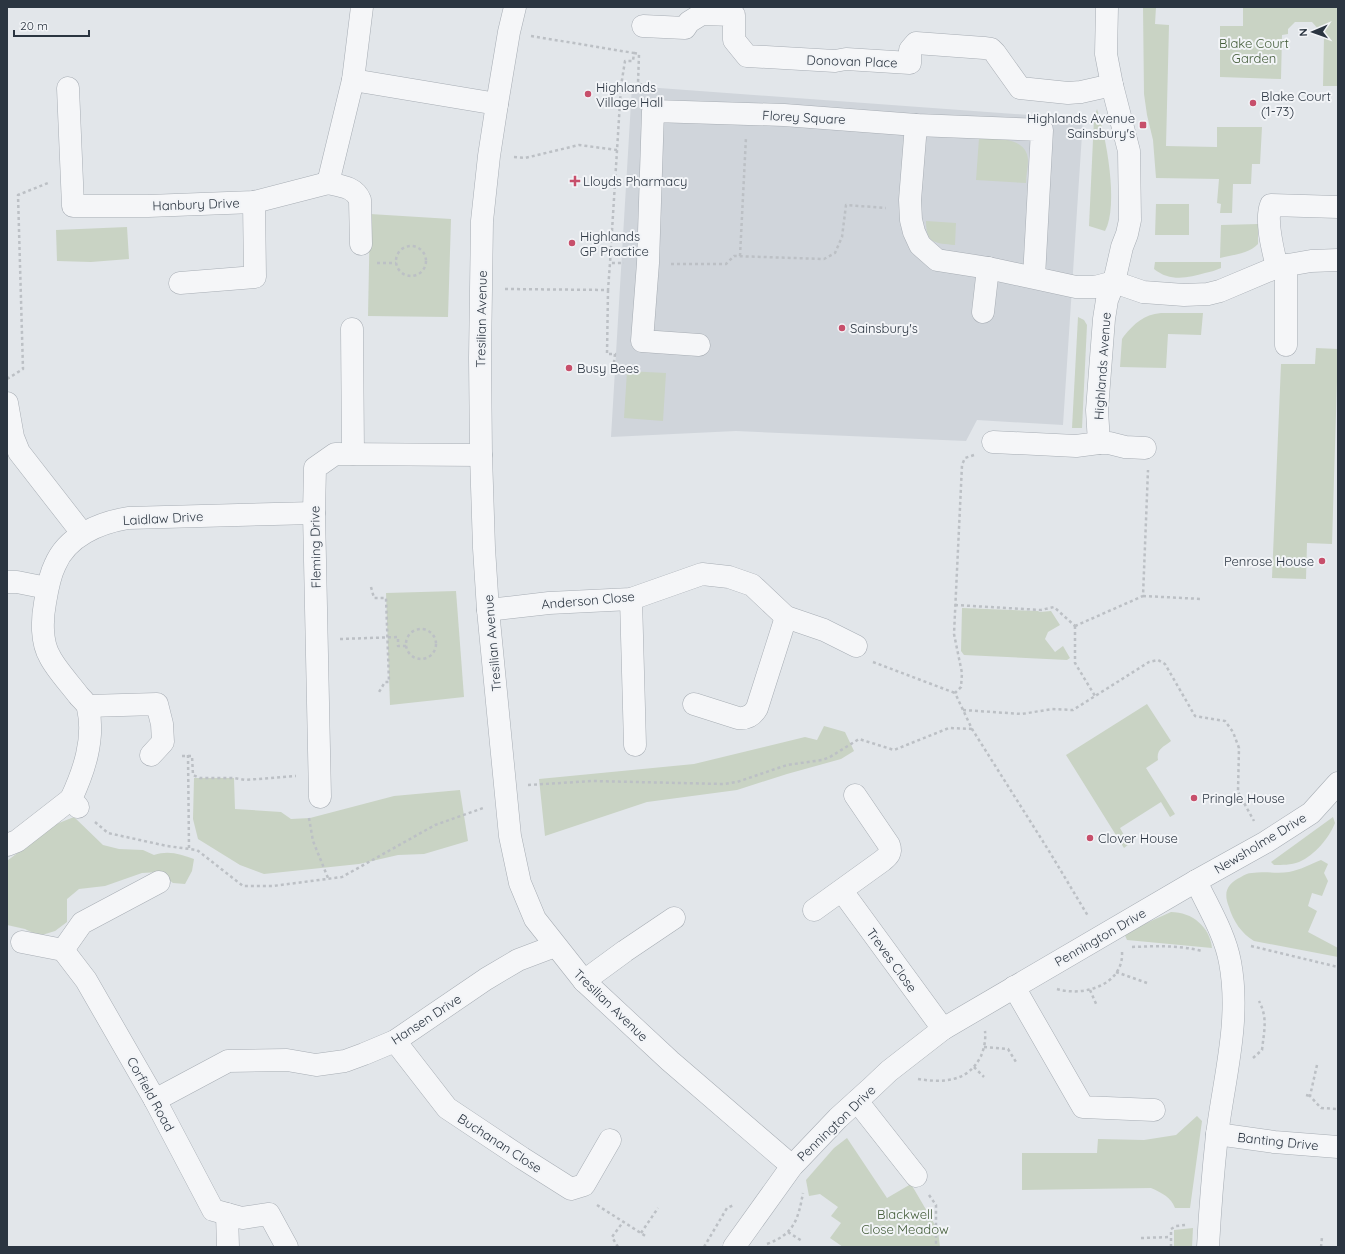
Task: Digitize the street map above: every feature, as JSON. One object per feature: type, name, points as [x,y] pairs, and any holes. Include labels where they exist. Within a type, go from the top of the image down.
[{"type":"street","points":[[360,244],[360,200],[358,196],[354,191],[328,183],[353,80],[362,7]]},
{"type":"street","name":"Tresilian Avenue","points":[[515,7],[496,104],[482,221],[481,455],[488,610],[510,836],[520,883],[535,919],[584,982],[670,1061],[792,1166]]},
{"type":"street","name":"Highlands Avenue","points":[[1099,442],[1097,410],[1104,319],[1107,300],[1114,282],[1130,220],[1129,151],[1112,86],[1106,54],[1107,7]]},
{"type":"street","name":"Donovan Place","points":[[644,26],[684,28],[689,22],[702,14],[734,15],[734,40],[747,56],[835,61],[846,59],[910,63],[910,50],[916,43],[984,48],[991,49],[995,53],[1020,88],[1068,93],[1112,86]]},
{"type":"street","points":[[353,80],[496,104]]},
{"type":"street","name":"Hanbury Drive","points":[[68,88],[73,206],[148,206],[254,202],[328,183]]},
{"type":"street","name":"Florey Square","points":[[699,345],[642,341],[648,263],[653,111],[784,115],[916,125],[1042,130],[1034,277]]},
{"type":"street","points":[[916,125],[910,210],[914,232],[920,245],[937,260],[988,268],[1076,287],[1095,287],[1114,282],[1143,292],[1184,295],[1208,294],[1220,291],[1282,266],[1338,260]]},
{"type":"street","points":[[180,283],[255,277],[254,202]]},
{"type":"street","points":[[1286,346],[1282,266],[1270,228],[1269,212],[1271,205],[1338,207]]},
{"type":"street","points":[[983,312],[988,268]]},
{"type":"street","points":[[352,329],[353,454]]},
{"type":"street","points":[[7,403],[10,438],[82,533]]},
{"type":"street","points":[[993,442],[1076,446],[1099,442],[1125,447],[1145,448]]},
{"type":"street","name":"Fleming Drive","points":[[314,805],[318,639],[314,513],[315,468],[335,454],[481,455]]},
{"type":"street","name":"Laidlaw Drive","points":[[88,706],[49,657],[44,638],[42,618],[47,588],[54,565],[66,548],[82,533],[107,522],[128,518],[314,513]]},
{"type":"street","name":"Anderson Close","points":[[488,610],[549,603],[631,599],[702,574],[729,577],[752,585],[786,616],[824,630],[856,646]]},
{"type":"street","points":[[7,582],[16,582],[47,588]]},
{"type":"street","points":[[631,599],[635,745]]},
{"type":"street","points":[[694,704],[742,718],[752,714],[757,708],[786,616]]},
{"type":"street","points":[[7,845],[17,841],[75,803],[79,781],[88,751],[90,731],[88,706],[157,704],[162,724],[157,749]]},
{"type":"street","name":"Newsholme Drive","points":[[1196,881],[1266,842],[1311,813],[1338,783]]},
{"type":"street","points":[[814,910],[889,855],[889,846],[855,795]]},
{"type":"street","points":[[1196,881],[1227,951],[1233,991],[1230,1053],[1217,1134],[1208,1247]]},
{"type":"street","name":"Pennington Drive","points":[[734,1247],[792,1166],[857,1101],[943,1029],[1196,881]]},
{"type":"street","points":[[22,942],[63,950],[82,923],[159,882]]},
{"type":"street","name":"Treves Close","points":[[842,890],[943,1029]]},
{"type":"street","points":[[584,982],[625,951],[674,918]]},
{"type":"street","name":"Hansen Drive","points":[[156,1100],[228,1061],[287,1060],[316,1065],[345,1061],[395,1041],[486,979],[518,960],[555,946]]},
{"type":"street","name":"Corfield Road","points":[[63,950],[86,980],[220,1212]]},
{"type":"street","points":[[1020,984],[1083,1107],[1154,1110]]},
{"type":"street","name":"Buchanan Close","points":[[395,1041],[447,1108],[571,1189]]},
{"type":"street","points":[[857,1101],[916,1176]]},
{"type":"street","name":"Banting Drive","points":[[1217,1134],[1274,1142],[1338,1147]]},
{"type":"street","points":[[571,1189],[584,1185],[610,1140]]},
{"type":"street","points":[[228,1247],[220,1212],[242,1218],[269,1214],[287,1247]]},
{"type":"path","points":[[509,32],[639,54],[638,84],[662,86]]},
{"type":"path","points":[[613,370],[615,354],[607,354],[608,290],[621,86],[625,61],[633,61],[634,53]]},
{"type":"path","points":[[740,256],[748,115]]},
{"type":"path","points":[[489,156],[525,158],[579,145],[617,150]]},
{"type":"path","points":[[7,379],[23,369],[18,195],[46,183],[73,182]]},
{"type":"path","points":[[610,263],[726,264],[734,256],[824,259],[835,253],[842,237],[846,205],[889,208]]},
{"type":"path","points":[[412,246],[421,249],[427,262],[426,267],[419,275],[409,277],[404,275],[397,268],[396,258],[402,249],[412,246]]},
{"type":"path","points":[[481,288],[608,290]]},
{"type":"path","points":[[955,693],[961,687],[962,673],[954,634],[962,465],[965,458],[980,453],[983,445],[987,442],[993,442]]},
{"type":"path","points":[[1142,596],[1148,471],[1145,448]]},
{"type":"path","points":[[371,587],[374,598],[386,598],[389,682],[385,682],[379,692]]},
{"type":"path","points":[[1075,626],[1142,596],[1202,599]]},
{"type":"path","points":[[955,605],[1041,610],[1054,607],[1075,626],[1075,663],[1095,696]]},
{"type":"path","points":[[422,629],[431,632],[437,645],[436,650],[429,658],[419,660],[410,655],[406,646],[408,636],[412,632],[422,629]]},
{"type":"path","points":[[318,639],[398,637],[398,646],[406,646]]},
{"type":"path","points":[[856,646],[858,654],[871,662],[955,693],[972,729],[1101,937]]},
{"type":"path","points":[[963,710],[1022,714],[1052,709],[1073,710],[1149,662],[1158,660],[1165,664],[1195,716],[1225,721],[1233,732],[1239,748],[1238,792],[1266,842]]},
{"type":"path","points":[[525,785],[592,781],[724,784],[737,782],[787,764],[822,760],[830,757],[859,739],[894,750],[949,728],[972,729]]},
{"type":"path","points":[[157,749],[175,756],[192,756],[193,775],[200,778],[234,778],[245,780],[300,776]]},
{"type":"path","points":[[188,756],[189,849]]},
{"type":"path","points":[[75,803],[108,834],[167,846],[197,850],[243,886],[273,886],[342,876],[435,825],[484,808]]},
{"type":"path","points":[[314,805],[313,841],[328,878]]},
{"type":"path","points":[[1020,984],[1066,992],[1084,992],[1101,986],[1114,976],[1122,960],[1120,926]]},
{"type":"path","points":[[1121,948],[1161,945],[1184,946],[1206,951],[1275,951],[1338,967]]},
{"type":"path","points":[[1116,972],[1147,983]]},
{"type":"path","points":[[1090,990],[1098,1006]]},
{"type":"path","points":[[900,1064],[915,1079],[933,1082],[953,1079],[968,1073],[974,1067],[984,1050],[985,1035],[983,1023],[975,1010]]},
{"type":"path","points":[[984,1047],[1008,1049],[1016,1062]]},
{"type":"path","points":[[1310,1096],[1317,1065]]},
{"type":"path","points":[[974,1067],[984,1077]]},
{"type":"path","points":[[1306,1095],[1310,1096],[1321,1108],[1338,1109]]},
{"type":"path","points":[[916,1176],[936,1205],[936,1247]]},
{"type":"path","points":[[571,1189],[647,1237]]},
{"type":"path","points":[[641,1233],[658,1208]]},
{"type":"path","points":[[618,1247],[612,1237],[622,1222]]},
{"type":"path","points":[[788,1232],[802,1241]]},
{"type":"path","points":[[1142,1238],[1171,1237]]},
{"type":"path","points":[[1321,1247],[1322,1237]]},
{"type":"shaded area","points":[[632,86],[1083,119],[1063,425],[977,420],[966,441],[736,431],[611,437]]},
{"type":"green space","points":[[1143,7],[1156,7],[1155,24],[1169,25],[1166,146],[1217,147],[1217,127],[1262,127],[1260,164],[1252,164],[1251,184],[1233,184],[1232,213],[1220,213],[1221,204],[1217,203],[1219,179],[1156,178],[1153,140],[1144,94]]},
{"type":"green space","name":"Blake Court Garden","points":[[1243,7],[1338,7],[1338,86],[1323,86],[1324,36],[1319,36],[1319,30],[1312,22],[1295,22],[1288,29],[1288,34],[1282,35],[1281,79],[1220,77],[1220,26],[1243,26]]},
{"type":"green space","points":[[1097,109],[1101,121],[1110,170],[1111,205],[1105,231],[1089,226],[1094,118]]},
{"type":"green space","points":[[979,138],[1009,140],[1022,147],[1026,152],[1028,160],[1026,183],[976,180]]},
{"type":"green space","points":[[1156,204],[1189,204],[1189,235],[1155,235]]},
{"type":"green space","points":[[370,214],[451,219],[448,317],[368,316]]},
{"type":"green space","points":[[926,221],[956,223],[955,245],[942,244],[933,241],[926,229]]},
{"type":"green space","points":[[1258,224],[1258,244],[1250,250],[1240,254],[1220,258],[1221,225]]},
{"type":"green space","points":[[127,227],[129,259],[91,262],[57,261],[56,230]]},
{"type":"green space","points":[[1155,262],[1221,262],[1221,268],[1211,272],[1179,278],[1166,276],[1154,269]]},
{"type":"green space","points":[[1161,313],[1203,313],[1201,335],[1168,334],[1166,368],[1120,367],[1122,339],[1124,336],[1140,320]]},
{"type":"green space","points":[[1078,317],[1084,320],[1087,325],[1082,428],[1072,428]]},
{"type":"green space","points":[[1316,348],[1338,349],[1332,544],[1307,543],[1306,579],[1272,578],[1281,364],[1315,364]]},
{"type":"green space","points":[[627,371],[666,373],[663,421],[624,418]]},
{"type":"green space","points":[[456,591],[464,697],[390,705],[386,593]]},
{"type":"green space","points":[[962,608],[1040,612],[1051,611],[1060,625],[1048,632],[1045,639],[1055,652],[1063,646],[1070,658],[1067,660],[964,655],[961,651]]},
{"type":"green space","points":[[1147,704],[1171,741],[1159,751],[1158,760],[1146,768],[1175,814],[1170,817],[1161,802],[1120,828],[1129,844],[1124,848],[1066,755]]},
{"type":"green space","points":[[824,726],[845,732],[854,751],[841,759],[737,790],[647,802],[545,836],[539,779],[694,764],[805,737],[817,740]]},
{"type":"green space","points":[[194,778],[234,778],[235,809],[281,812],[291,819],[310,818],[394,796],[460,790],[468,841],[424,854],[398,855],[359,864],[264,874],[240,865],[198,839],[193,819]]},
{"type":"green space","points":[[74,817],[103,845],[119,849],[143,850],[154,855],[174,853],[194,859],[192,871],[185,884],[173,883],[159,872],[142,873],[105,886],[79,889],[67,899],[67,922],[55,931],[39,936],[25,929],[7,925],[7,861],[54,825]]},
{"type":"green space","points":[[1333,817],[1335,823],[1329,834],[1321,846],[1311,855],[1293,864],[1274,865],[1271,862]]},
{"type":"green space","points":[[1321,860],[1328,864],[1324,873],[1328,881],[1322,896],[1312,893],[1308,906],[1317,911],[1308,932],[1338,948],[1338,957],[1254,941],[1238,927],[1226,897],[1229,886],[1232,883],[1249,873],[1289,872]]},
{"type":"green space","points":[[1171,912],[1186,915],[1199,922],[1204,927],[1211,940],[1212,948],[1127,940],[1124,933]]},
{"type":"green space","points":[[1197,1116],[1202,1121],[1190,1208],[1175,1208],[1169,1198],[1151,1188],[1022,1190],[1022,1153],[1097,1153],[1098,1139],[1144,1140],[1176,1135]]},
{"type":"green space","name":"Blackwell Close Meadow","points":[[847,1138],[887,1198],[911,1184],[938,1230],[940,1247],[843,1247],[830,1238],[841,1223],[831,1216],[838,1207],[820,1194],[809,1196],[806,1180],[834,1148]]},
{"type":"green space","points":[[1193,1228],[1192,1247],[1174,1247],[1174,1230]]},
{"type":"place","name":"Highlands Village Hall","points":[[588,94]]},
{"type":"place","name":"Blake Court (1-73)","points":[[1253,103]]},
{"type":"place","name":"Highlands Avenue Sainsbury's","points":[[1143,125]]},
{"type":"place","name":"Lloyds Pharmacy","points":[[575,181]]},
{"type":"place","name":"Highlands GP Practice","points":[[572,243]]},
{"type":"place","name":"Sainsbury's","points":[[842,328]]},
{"type":"place","name":"Busy Bees","points":[[569,368]]},
{"type":"place","name":"Penrose House","points":[[1322,561]]},
{"type":"place","name":"Pringle House","points":[[1194,798]]},
{"type":"place","name":"Clover House","points":[[1090,838]]}]
